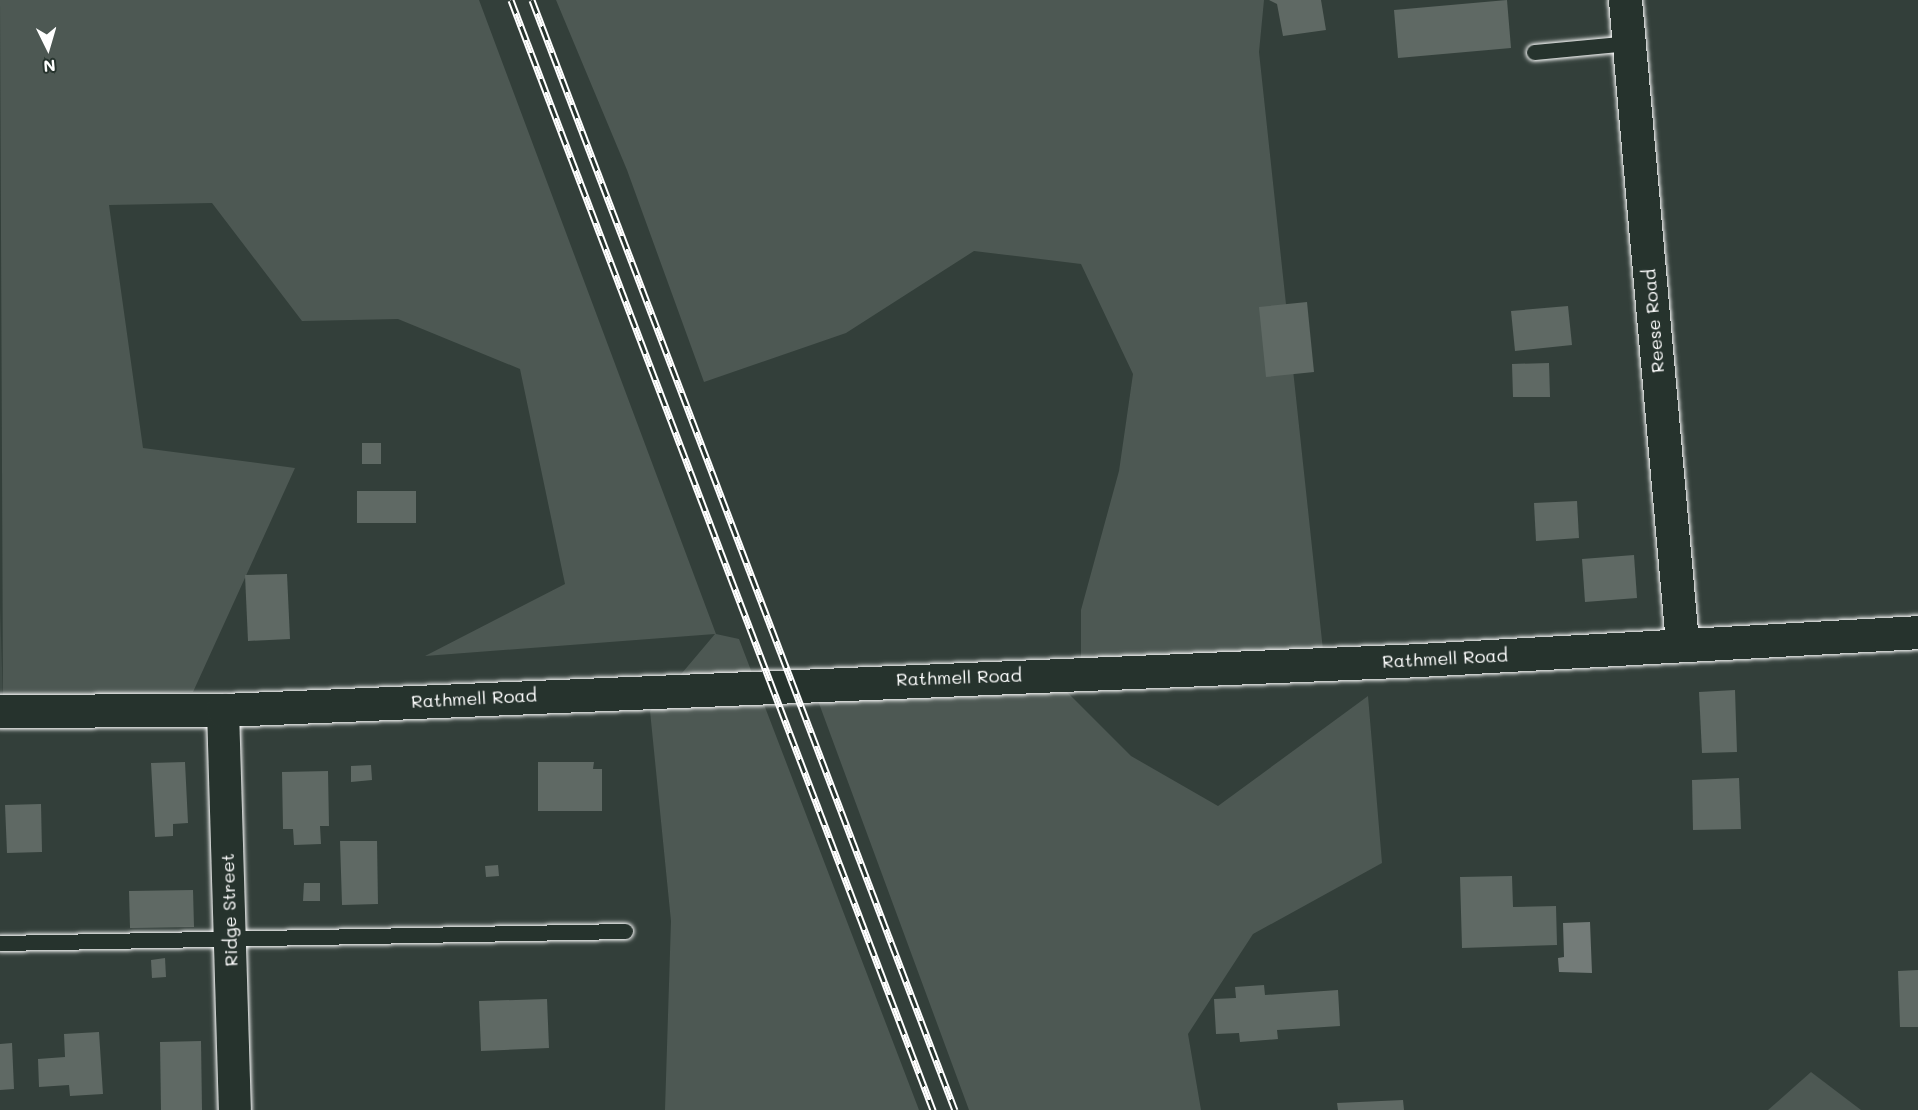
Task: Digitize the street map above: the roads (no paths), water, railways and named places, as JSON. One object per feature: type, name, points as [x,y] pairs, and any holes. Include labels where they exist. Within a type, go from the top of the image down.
[{"type":"street","name":"Reese Road","points":[[1625,0],[1683,642]]},
{"type":"street","name":"Rathmell Road","points":[[0,711],[223,710],[1419,660],[1683,642],[1918,632]]},
{"type":"street","name":"Ridge Street","points":[[223,710],[235,1110]]},
{"type":"lane","points":[[1534,52],[1629,43]]},
{"type":"lane","points":[[0,943],[626,931]]},
{"type":"railway","points":[[511,0],[933,1110]]},
{"type":"railway","points":[[532,0],[955,1110]]}]
